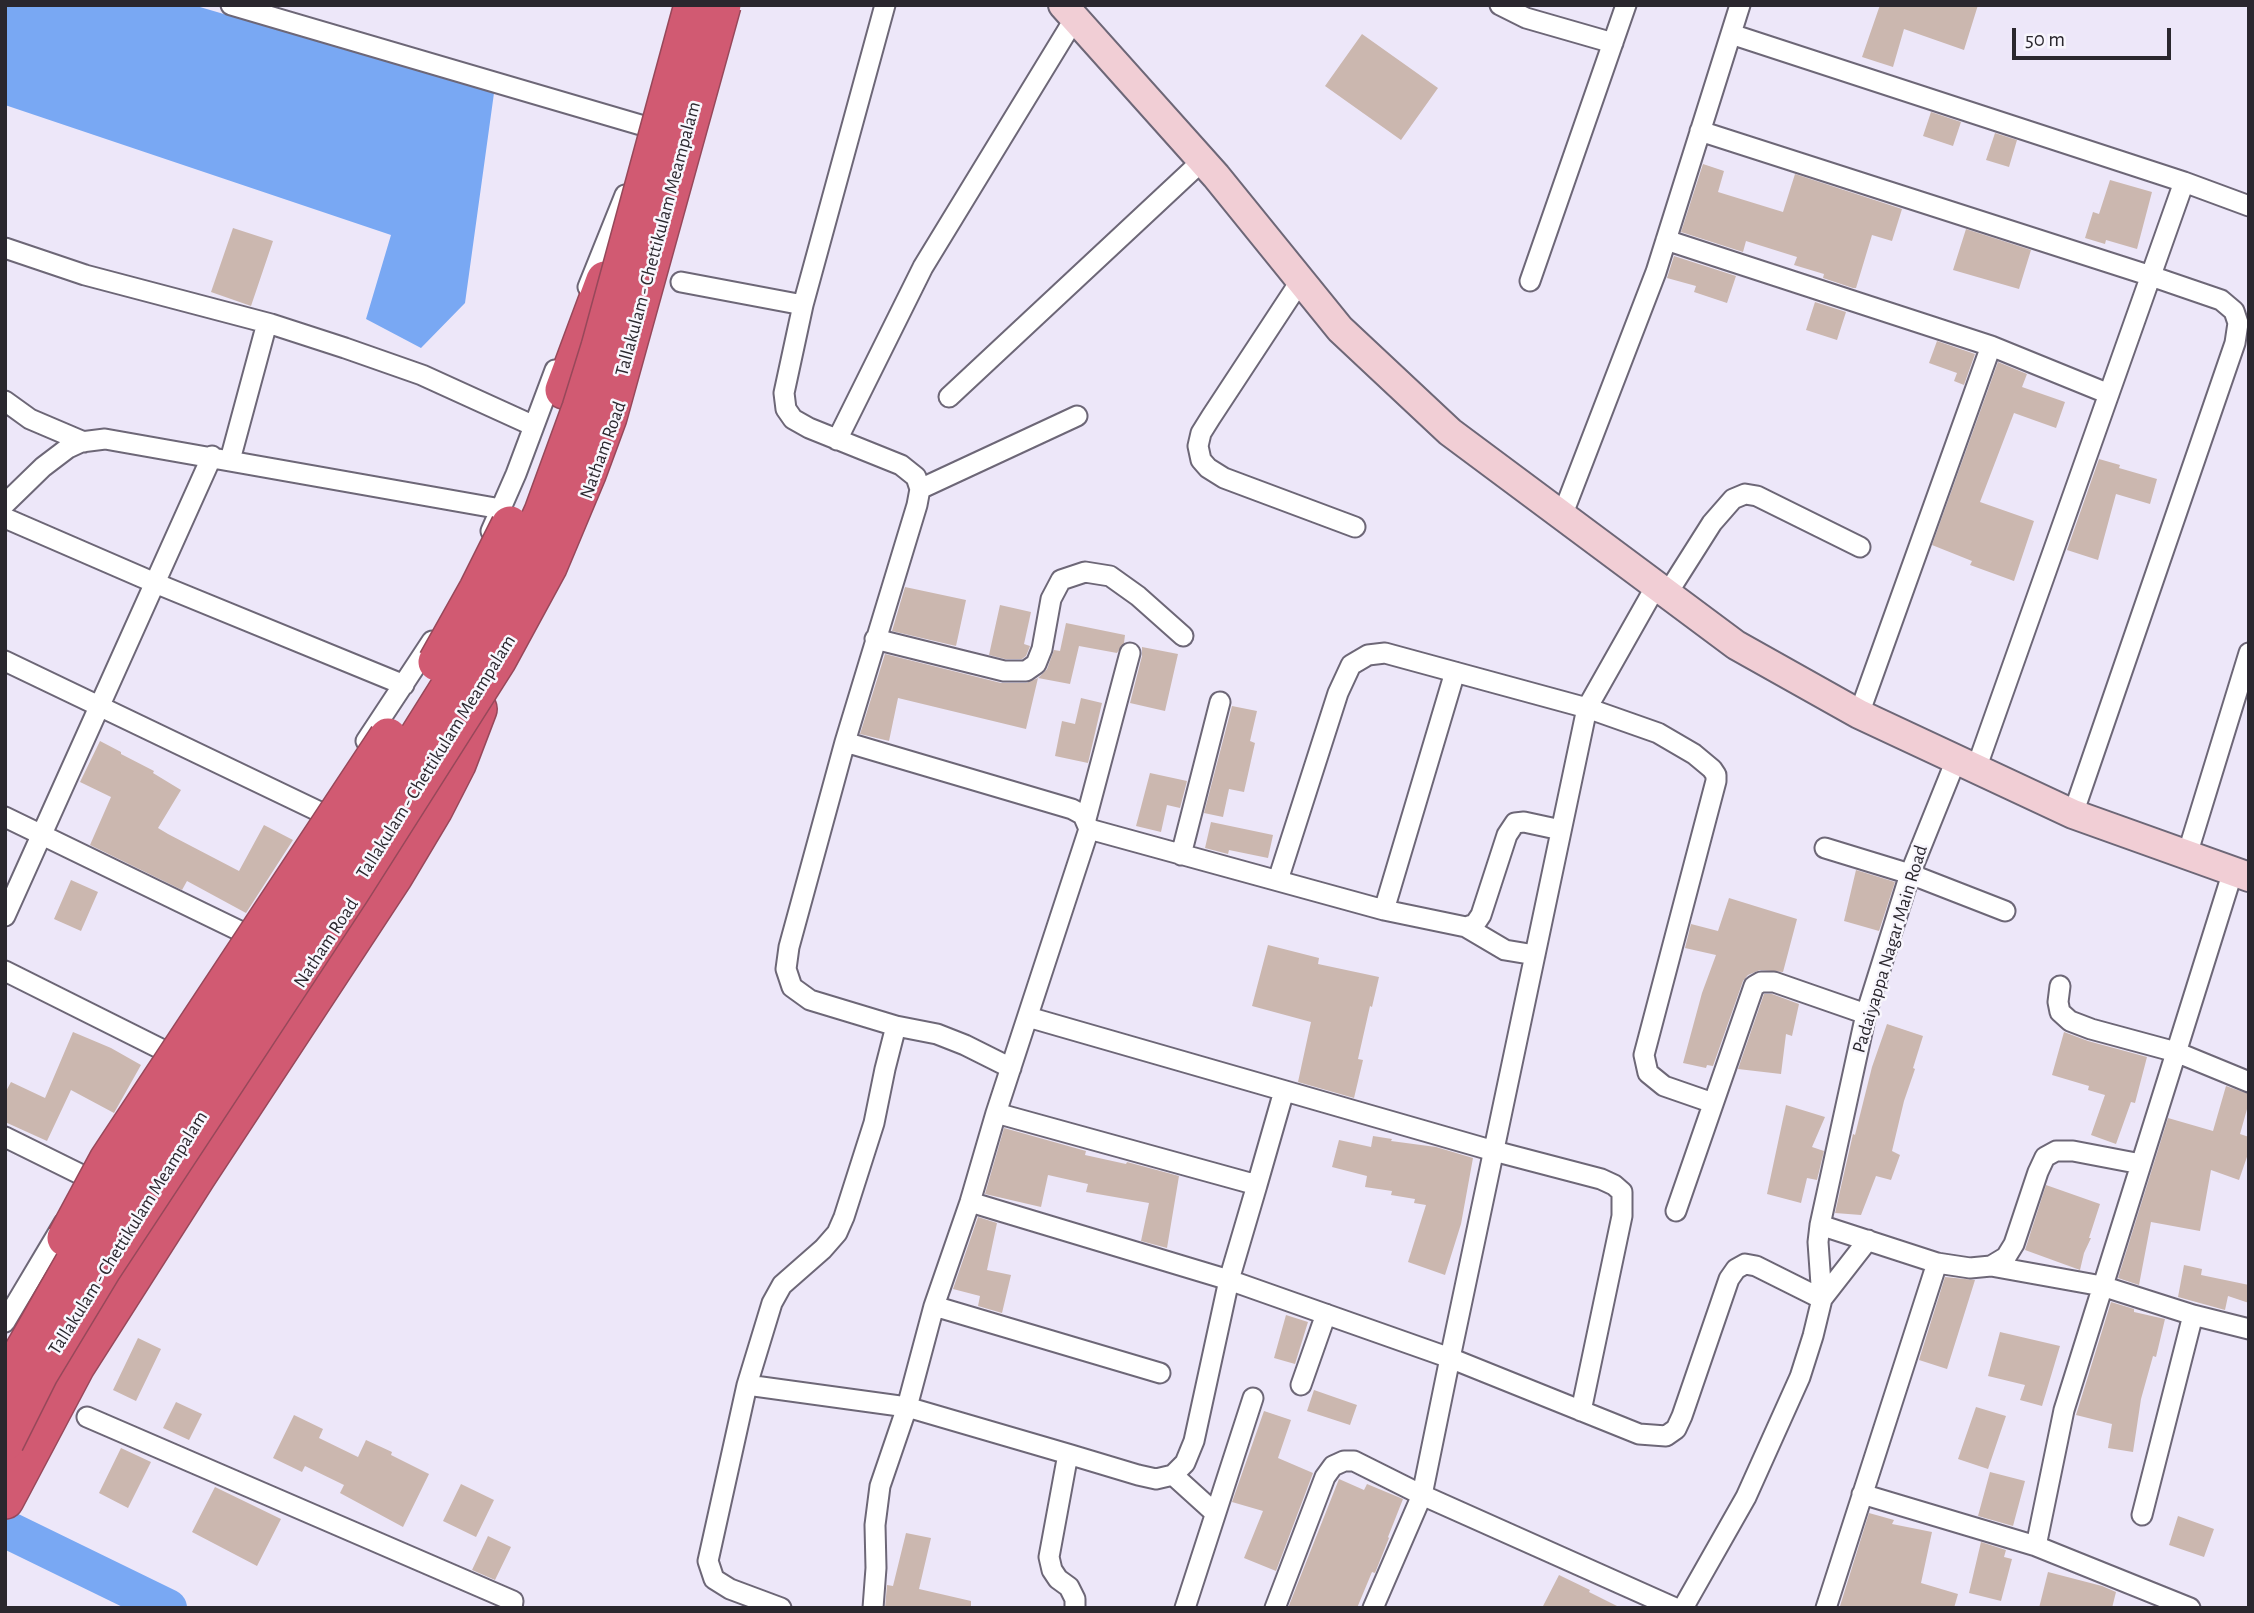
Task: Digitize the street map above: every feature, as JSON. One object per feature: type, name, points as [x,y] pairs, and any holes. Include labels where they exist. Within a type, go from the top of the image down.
[{"type":"highway","name":"Tallakulam - Chettikulam Meampalam","points":[[5,1383],[12,1324],[76,1259],[415,742],[492,619],[509,585],[543,512],[582,408],[693,5]]},
{"type":"highway","name":"Tallakulam - Chettikulam Meampalam","points":[[5,1443],[39,1374],[103,1268],[351,891],[492,669],[548,567],[608,418],[722,5]]},
{"type":"highway","points":[[12,1324],[49,1275],[76,1216],[103,1168],[396,726],[453,635],[501,546],[519,506],[618,249]]},
{"type":"highway","points":[[5,1500],[76,1367],[197,1176],[394,876],[448,785],[478,709]]},
{"type":"main road","points":[[5,1367],[79,1239],[460,653],[510,559],[539,495],[574,402],[684,5]]},
{"type":"main road","name":"Natham Road","points":[[5,1461],[98,1292],[478,709],[550,583],[616,418],[730,5]]},
{"type":"main road","points":[[1069,11],[1202,161],[1340,329],[1450,432],[1661,590],[1736,645],[1859,714],[2073,814],[2241,874]]},
{"type":"street","points":[[12,1324],[90,1179],[460,593],[501,509],[649,134],[231,5]]},
{"type":"street","points":[[885,5],[803,305],[784,393],[786,409],[793,419],[901,465],[916,477],[920,489],[845,742],[789,947],[786,970],[792,987],[810,1000],[896,1026],[937,1034],[1011,1068]]},
{"type":"street","points":[[1500,5],[1526,18],[1613,43]]},
{"type":"street","points":[[1530,281],[1626,5]]},
{"type":"street","points":[[1562,516],[1656,272],[1740,5]]},
{"type":"street","points":[[837,440],[923,267],[1069,11]]},
{"type":"street","points":[[1731,34],[2184,182],[2249,206]]},
{"type":"street","points":[[1700,131],[2151,276],[2221,300],[2234,311],[2238,323],[2230,356],[2073,814]]},
{"type":"street","points":[[949,397],[1202,161]]},
{"type":"street","name":"Padaiyappa Nagar Main Road","points":[[1822,1299],[1818,1242],[1820,1225],[1866,1014],[1910,874],[1966,765],[2109,394],[2184,182]]},
{"type":"street","points":[[1666,240],[1990,346],[2109,394]]},
{"type":"street","points":[[5,248],[85,275],[267,323],[394,364],[534,426]]},
{"type":"street","points":[[1301,280],[1201,433],[1198,446],[1201,460],[1224,478],[1355,527]]},
{"type":"street","points":[[681,282],[803,305]]},
{"type":"street","points":[[5,916],[155,583],[221,458],[267,323]]},
{"type":"street","points":[[1859,714],[1990,346]]},
{"type":"street","points":[[5,401],[30,419],[84,442]]},
{"type":"street","points":[[920,489],[1077,416]]},
{"type":"street","points":[[5,504],[68,447],[105,439],[501,509]]},
{"type":"street","points":[[1373,1608],[1422,1495],[1587,708],[1661,590],[1733,499],[1745,494],[1758,496],[1860,547]]},
{"type":"street","points":[[5,518],[404,685]]},
{"type":"street","points":[[875,639],[1004,671],[1026,671],[1036,664],[1042,649],[1051,599],[1061,580],[1085,572],[1110,576],[1184,636]]},
{"type":"street","points":[[873,1608],[875,1525],[880,1486],[907,1407],[934,1306],[970,1202],[1087,824],[1130,653]]},
{"type":"street","points":[[1278,880],[1338,693],[1352,664],[1368,655],[1385,653],[1587,708],[1658,733],[1694,754],[1716,775],[1713,797],[1644,1055],[1648,1073],[1664,1086],[1713,1103]]},
{"type":"street","points":[[2187,855],[2249,653]]},
{"type":"street","points":[[5,661],[320,811],[386,852]]},
{"type":"street","points":[[1384,910],[1455,672]]},
{"type":"street","points":[[1181,855],[1220,702]]},
{"type":"street","points":[[845,742],[1072,808],[1083,815],[1087,824],[1181,855],[1384,910],[1466,927],[1505,950],[1535,955]]},
{"type":"street","points":[[5,817],[244,933]]},
{"type":"street","points":[[1466,927],[1475,924],[1480,915],[1507,835],[1515,823],[1524,822],[1561,830]]},
{"type":"street","points":[[1825,848],[1910,874],[2005,911]]},
{"type":"street","points":[[2036,1546],[2064,1410],[2176,1052],[2241,874]]},
{"type":"street","points":[[5,971],[169,1053]]},
{"type":"street","points":[[1676,1211],[1754,986],[1761,982],[1774,982],[1866,1014]]},
{"type":"street","points":[[2060,986],[2060,1012],[2070,1021],[2176,1052],[2249,1082]]},
{"type":"street","points":[[1028,1017],[1494,1152],[1601,1179],[1614,1185],[1622,1192],[1622,1216],[1581,1411]]},
{"type":"street","points":[[781,1608],[730,1589],[714,1579],[708,1561],[747,1385],[772,1303],[782,1285],[824,1250],[837,1233],[874,1123],[896,1026]]},
{"type":"street","points":[[747,1385],[907,1407],[1138,1475],[1156,1479],[1173,1475],[1185,1463],[1194,1441],[1229,1280],[1284,1091]]},
{"type":"street","points":[[996,1113],[1257,1185]]},
{"type":"street","points":[[5,1138],[90,1179]]},
{"type":"street","points":[[1991,1266],[2006,1257],[2014,1244],[2045,1157],[2056,1151],[2073,1151],[2141,1164]]},
{"type":"street","points":[[970,1202],[1229,1280],[1450,1358],[1639,1434],[1666,1436],[1676,1429],[1729,1279],[1736,1269],[1745,1264],[1756,1266],[1822,1299]]},
{"type":"street","points":[[1820,1225],[1937,1263],[1970,1268],[1991,1266],[2102,1286],[2193,1315],[2249,1329]]},
{"type":"street","points":[[1683,1608],[1746,1497],[1800,1377],[1822,1299],[1868,1240]]},
{"type":"street","points":[[1826,1608],[1937,1263]]},
{"type":"street","points":[[934,1306],[1160,1373]]},
{"type":"street","points":[[1301,1385],[1326,1314]]},
{"type":"street","points":[[2141,1515],[2193,1315]]},
{"type":"street","points":[[1185,1608],[1253,1398]]},
{"type":"street","points":[[87,1417],[513,1601],[512,1608]]},
{"type":"street","points":[[1068,1454],[1049,1557],[1052,1570],[1058,1579],[1069,1587],[1075,1599],[1075,1608]]},
{"type":"street","points":[[1275,1608],[1325,1477],[1333,1466],[1344,1461],[1354,1461],[1422,1495],[1675,1608]]},
{"type":"street","points":[[1173,1475],[1215,1513]]},
{"type":"street","points":[[1862,1494],[2036,1546],[2190,1608]]},
{"type":"water","points":[[5,5],[193,5],[494,93],[465,303],[421,348],[366,319],[391,235],[5,105]]},
{"type":"building","points":[[1880,5],[1978,5],[1964,50],[1904,29],[1893,67],[1862,57]]},
{"type":"building","points":[[1362,34],[1438,88],[1401,140],[1325,86]]},
{"type":"building","points":[[1931,112],[1961,122],[1953,146],[1923,136]]},
{"type":"building","points":[[1995,133],[2017,140],[2009,167],[1986,160]]},
{"type":"building","points":[[1703,164],[1724,171],[1718,192],[1783,212],[1795,174],[1902,209],[1892,241],[1872,235],[1856,288],[1853,288],[1823,278],[1824,274],[1794,265],[1797,257],[1746,241],[1743,252],[1681,232]]},
{"type":"building","points":[[2110,180],[2152,192],[2137,249],[2106,240],[2105,244],[2085,238],[2093,212],[2099,214]]},
{"type":"building","points":[[233,228],[273,241],[251,306],[211,292]]},
{"type":"building","points":[[1966,229],[2031,250],[2019,289],[1953,270]]},
{"type":"building","points":[[1674,256],[1736,276],[1727,303],[1694,292],[1696,286],[1667,278]]},
{"type":"building","points":[[1815,302],[1846,312],[1837,340],[1806,330]]},
{"type":"building","points":[[1937,341],[1975,354],[1964,385],[1954,381],[1957,373],[1929,363]]},
{"type":"building","points":[[1998,362],[2027,374],[2022,387],[2065,402],[2056,428],[2014,413],[1980,502],[2034,521],[2014,581],[1970,565],[1972,561],[1932,545]]},
{"type":"building","points":[[2099,459],[2157,479],[2150,504],[2116,494],[2098,560],[2067,550]]},
{"type":"building","points":[[905,587],[966,600],[956,646],[892,631]]},
{"type":"building","points":[[1000,605],[1031,612],[1024,644],[1030,646],[1022,659],[989,655]]},
{"type":"building","points":[[1066,623],[1125,635],[1124,643],[1117,653],[1079,646],[1070,684],[1038,678],[1047,669],[1054,650],[1060,651]]},
{"type":"building","points":[[1142,647],[1178,654],[1165,711],[1130,703]]},
{"type":"building","points":[[885,654],[1001,683],[1026,683],[1038,678],[1026,729],[898,698],[889,741],[860,734]]},
{"type":"building","points":[[1081,698],[1102,703],[1088,763],[1055,756],[1062,721],[1075,724]]},
{"type":"building","points":[[1232,706],[1257,711],[1250,741],[1255,743],[1244,792],[1229,789],[1223,817],[1204,813]]},
{"type":"building","points":[[100,741],[154,771],[153,773],[181,790],[158,828],[239,871],[264,825],[293,840],[246,913],[187,881],[182,890],[90,845],[111,797],[80,782]]},
{"type":"building","points":[[1150,773],[1187,781],[1180,808],[1167,805],[1161,832],[1136,826]]},
{"type":"building","points":[[1211,822],[1273,835],[1268,858],[1229,850],[1228,854],[1205,848]]},
{"type":"building","points":[[1856,870],[1895,882],[1879,931],[1844,921]]},
{"type":"building","points":[[71,880],[98,892],[81,931],[54,919]]},
{"type":"building","points":[[1729,898],[1797,919],[1783,972],[1760,970],[1748,975],[1743,981],[1713,1066],[1707,1065],[1706,1068],[1683,1063],[1702,993],[1716,955],[1685,948],[1691,924],[1718,931]]},
{"type":"building","points":[[1268,945],[1319,958],[1318,964],[1379,977],[1358,1059],[1363,1060],[1354,1098],[1298,1082],[1311,1022],[1252,1006]]},
{"type":"building","points":[[1764,994],[1772,994],[1799,1004],[1792,1036],[1786,1034],[1781,1074],[1738,1069]]},
{"type":"building","points":[[1887,1024],[1923,1036],[1892,1151],[1900,1155],[1891,1180],[1876,1176],[1861,1215],[1835,1213],[1853,1134],[1855,1135],[1872,1067]]},
{"type":"building","points":[[73,1032],[111,1048],[141,1065],[114,1113],[71,1090],[47,1141],[5,1122],[5,1093],[11,1082],[45,1098]]},
{"type":"building","points":[[2064,1032],[2147,1057],[2135,1103],[2131,1102],[2116,1144],[2091,1135],[2105,1095],[2088,1090],[2089,1086],[2052,1075]]},
{"type":"building","points":[[2226,1086],[2249,1094],[2240,1134],[2249,1137],[2249,1151],[2239,1180],[2211,1170],[2200,1231],[2151,1222],[2139,1285],[2118,1278],[2168,1118],[2213,1131]]},
{"type":"building","points":[[1786,1105],[1825,1117],[1812,1147],[1824,1151],[1817,1180],[1807,1178],[1801,1203],[1767,1194]]},
{"type":"building","points":[[1004,1128],[1086,1151],[1085,1155],[1126,1164],[1127,1162],[1179,1176],[1167,1248],[1141,1241],[1149,1203],[1086,1192],[1088,1184],[1048,1175],[1041,1207],[985,1194]]},
{"type":"building","points":[[1373,1136],[1436,1147],[1473,1158],[1461,1224],[1445,1275],[1408,1262],[1426,1205],[1414,1203],[1415,1199],[1391,1195],[1392,1191],[1365,1187],[1367,1176],[1332,1167],[1339,1140],[1371,1147]]},
{"type":"building","points":[[2046,1185],[2100,1204],[2080,1270],[2025,1250]]},
{"type":"building","points":[[978,1217],[997,1223],[987,1270],[1011,1275],[1002,1313],[978,1306],[980,1296],[953,1289]]},
{"type":"building","points":[[2184,1265],[2202,1269],[2201,1275],[2249,1285],[2249,1303],[2228,1296],[2225,1310],[2178,1297]]},
{"type":"building","points":[[1945,1277],[1975,1280],[1947,1369],[1919,1360]]},
{"type":"building","points":[[2111,1302],[2134,1309],[2134,1312],[2165,1319],[2156,1357],[2153,1356],[2141,1399],[2133,1452],[2108,1448],[2112,1424],[2076,1415]]},
{"type":"building","points":[[1286,1315],[1308,1322],[1295,1364],[1274,1358]]},
{"type":"building","points":[[2000,1332],[2060,1346],[2042,1406],[2020,1400],[2025,1385],[1988,1376]]},
{"type":"building","points":[[138,1338],[161,1349],[136,1401],[113,1390]]},
{"type":"building","points":[[1314,1390],[1357,1405],[1350,1425],[1307,1411]]},
{"type":"building","points":[[176,1402],[202,1414],[189,1440],[163,1428]]},
{"type":"building","points":[[1976,1407],[2006,1416],[1988,1469],[1958,1459]]},
{"type":"building","points":[[1264,1411],[1291,1420],[1278,1458],[1313,1473],[1276,1571],[1244,1558],[1263,1511],[1232,1502]]},
{"type":"building","points":[[294,1415],[323,1429],[319,1438],[358,1457],[366,1440],[429,1474],[403,1527],[340,1493],[344,1485],[305,1466],[302,1472],[273,1458]]},
{"type":"building","points":[[121,1448],[151,1462],[128,1508],[99,1493]]},
{"type":"building","points":[[1990,1472],[2025,1481],[2013,1526],[1978,1516]]},
{"type":"building","points":[[1339,1479],[1364,1490],[1367,1484],[1403,1499],[1389,1538],[1357,1608],[1288,1608]]},
{"type":"building","points":[[461,1484],[494,1500],[476,1537],[443,1521]]},
{"type":"building","points":[[215,1487],[281,1519],[257,1566],[192,1532]]},
{"type":"building","points":[[1869,1513],[1894,1520],[1892,1524],[1932,1532],[1921,1583],[1958,1594],[1954,1608],[1840,1606]]},
{"type":"building","points":[[2178,1516],[2214,1529],[2204,1557],[2169,1545]]},
{"type":"building","points":[[906,1533],[931,1538],[919,1589],[971,1601],[971,1608],[885,1608],[887,1585],[893,1586]]},
{"type":"building","points":[[488,1536],[511,1547],[495,1580],[472,1570]]},
{"type":"building","points":[[1981,1542],[2006,1550],[2004,1557],[2012,1559],[2001,1601],[1969,1593]]},
{"type":"building","points":[[2048,1572],[2116,1592],[2112,1608],[2039,1608]]},
{"type":"building","points":[[1559,1575],[1590,1590],[1589,1592],[1621,1608],[1542,1608]]},
{"type":"waterway","points":[[6,1529],[168,1608]]}]
